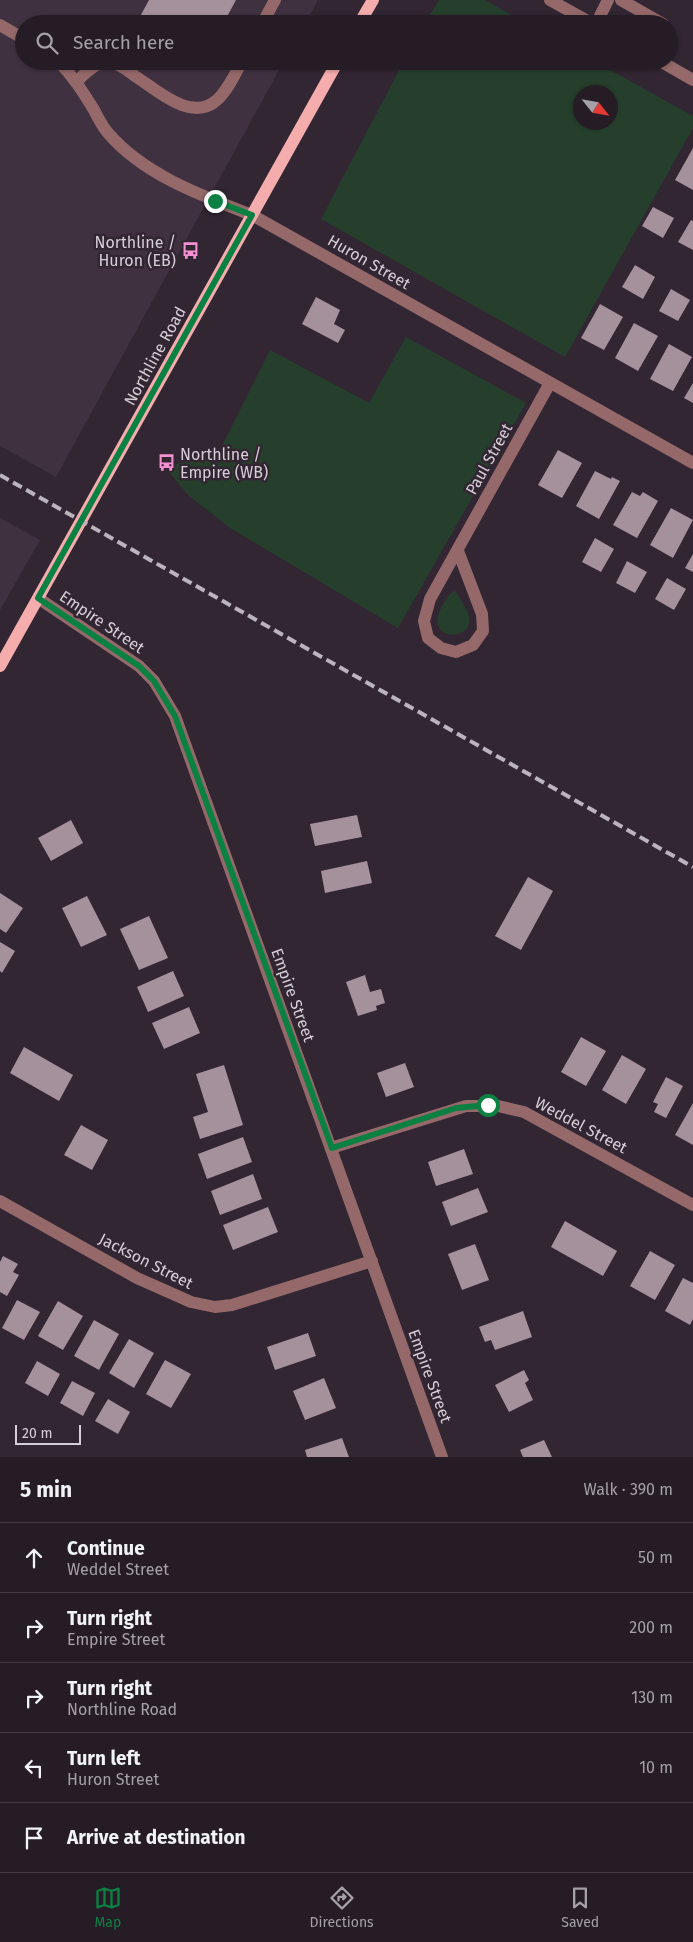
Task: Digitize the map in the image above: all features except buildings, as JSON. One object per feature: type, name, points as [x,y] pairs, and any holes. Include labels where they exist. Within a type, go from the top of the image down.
[{"type":"main road","points":[[364,15],[373,0]]},
{"type":"main road","name":"Northline Road","points":[[0,666],[333,70]]},
{"type":"street","points":[[267,15],[275,0]]},
{"type":"street","points":[[550,0],[578,15]]},
{"type":"street","points":[[599,15],[608,0]]},
{"type":"street","points":[[622,0],[648,15]]},
{"type":"street","points":[[0,26],[15,34]]},
{"type":"street","name":"Huron Street","points":[[66,70],[76,82],[106,131],[124,151],[150,168],[189,189],[252,215],[693,463]]},
{"type":"street","points":[[76,82],[89,70]]},
{"type":"street","points":[[127,70],[179,105],[197,109],[216,101],[237,70]]},
{"type":"street","points":[[676,70],[693,80]]},
{"type":"street","name":"Paul Street","points":[[458,551],[482,614],[482,631],[473,645],[456,652],[441,648],[428,638],[424,622],[430,599],[550,383]]},
{"type":"street","name":"Empire Street","points":[[38,598],[139,666],[154,681],[175,716],[442,1457]]},
{"type":"street","name":"Weddel Street","points":[[332,1148],[456,1108],[498,1106],[524,1112],[693,1204]]},
{"type":"street","name":"Jackson Street","points":[[0,1201],[137,1278],[191,1302],[215,1306],[232,1305],[372,1261]]},
{"type":"shaded area","points":[[0,0],[318,0],[310,15],[15,15],[15,70],[279,70],[56,477],[0,446]]},
{"type":"shaded area","points":[[0,518],[40,540],[0,610]]},
{"type":"green space","points":[[439,0],[485,0],[511,15],[430,15]]},
{"type":"green space","points":[[399,70],[610,70],[693,116],[693,128],[565,357],[321,219]]},
{"type":"green space","points":[[406,337],[526,403],[398,628],[230,528],[188,495],[166,468],[221,448],[270,350],[369,403]]},
{"type":"green space","points":[[454,591],[467,610],[469,623],[466,630],[459,634],[451,635],[439,627],[438,618],[442,606]]},
{"type":"railway","points":[[0,475],[693,867]]},
{"type":"place","name":"Northline / Huron (EB)","points":[[190,251]]},
{"type":"place","name":"Northline / Empire (WB)","points":[[166,463]]},
{"type":"route","points":[[215,201],[252,215],[38,598],[139,666],[154,681],[168,702],[175,716],[332,1148],[456,1108],[488,1105]]}]
